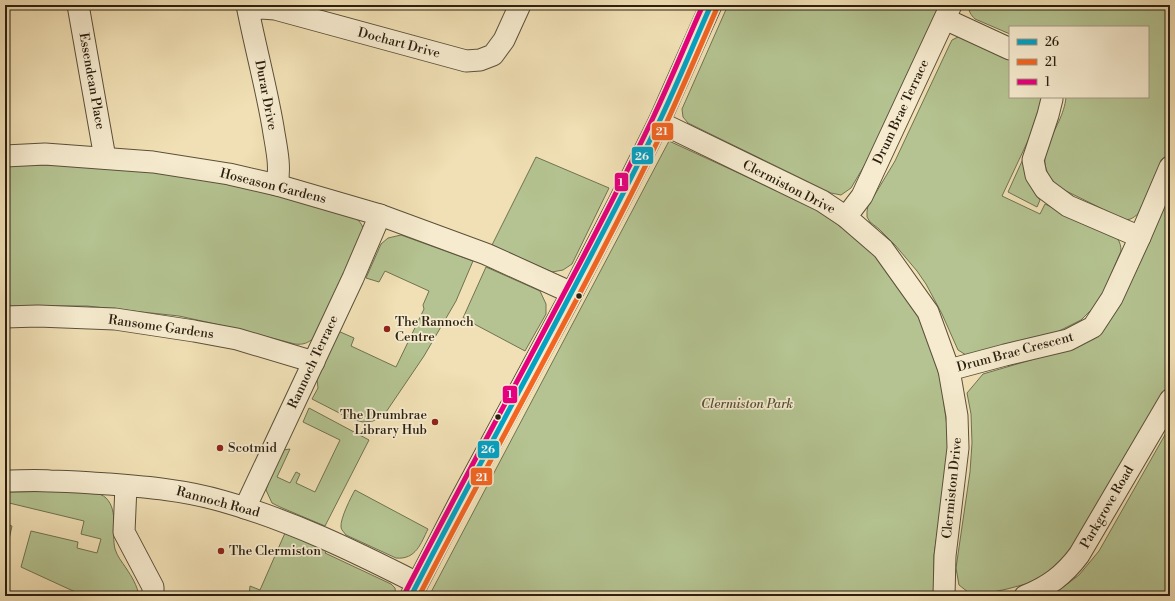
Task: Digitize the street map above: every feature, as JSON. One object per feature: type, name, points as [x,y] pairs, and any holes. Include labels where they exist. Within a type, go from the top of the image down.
[{"type":"street","name":"Essendean Place","points":[[78,5],[105,158]]},
{"type":"street","name":"Dochart Drive","points":[[248,8],[275,9],[466,61],[480,60],[493,55],[504,40],[520,5]]},
{"type":"street","points":[[414,590],[572,293],[660,122],[711,5]]},
{"type":"street","name":"Durar Drive","points":[[248,8],[269,100],[279,162],[279,176],[277,185]]},
{"type":"street","points":[[948,12],[1009,48]]},
{"type":"street","name":"Drum Brae Terrace","points":[[846,217],[862,196],[948,12]]},
{"type":"street","points":[[1052,98],[1033,160],[1036,175],[1045,189],[1068,206],[1140,238]]},
{"type":"street","name":"Clermiston Drive","points":[[660,122],[822,201],[846,217],[883,249],[928,312],[949,370],[957,416],[958,448],[945,556],[944,596]]},
{"type":"street","name":"Hoseason Gardens","points":[[5,156],[45,154],[153,162],[214,172],[277,185],[380,215],[486,254],[572,293]]},
{"type":"street","name":"Drum Brae Crescent","points":[[949,370],[1068,340],[1093,327],[1112,298],[1140,238],[1170,167]]},
{"type":"street","name":"Rannoch Terrace","points":[[245,508],[353,278],[380,215]]},
{"type":"street","name":"Ransome Gardens","points":[[5,317],[38,316],[115,320],[194,331],[237,339],[314,362]]},
{"type":"street","name":"Parkgrove Road","points":[[1025,596],[1042,589],[1056,579],[1069,568],[1079,555],[1170,400]]},
{"type":"street","name":"Rannoch Road","points":[[5,481],[49,480],[169,489],[221,500],[304,529],[414,590]]},
{"type":"street","points":[[126,486],[124,532],[152,587],[153,596]]},
{"type":"green space","points":[[728,5],[940,5],[873,151],[851,188],[841,195],[831,193],[688,123],[683,117],[682,109]]},
{"type":"green space","points":[[969,5],[1170,5],[1170,147],[1138,214],[1131,219],[1123,219],[1060,188],[1050,177],[1045,166],[1045,155],[1048,144],[1059,122],[1066,98],[1149,98],[1149,26],[1009,26],[1009,34],[975,19],[970,13]]},
{"type":"green space","points":[[960,36],[1009,57],[1009,98],[1044,98],[1041,113],[1002,196],[1040,214],[1045,204],[1117,238],[1121,251],[1103,293],[1094,307],[1081,320],[1055,333],[966,355],[958,350],[942,314],[926,284],[917,271],[895,245],[870,222],[867,217],[868,206],[895,161],[952,40]]},
{"type":"green space","name":"Clermiston Park","points":[[669,141],[821,211],[883,258],[920,314],[940,375],[950,448],[934,555],[934,596],[429,596]]},
{"type":"green space","points":[[536,157],[609,188],[572,264],[563,270],[552,272],[492,245]]},
{"type":"green space","points":[[1023,159],[1031,186],[1040,200],[1037,207],[1008,192]]},
{"type":"green space","points":[[5,165],[88,165],[137,169],[260,188],[351,215],[357,219],[363,227],[365,234],[314,338],[303,344],[295,344],[179,316],[87,306],[5,306]]},
{"type":"green space","points":[[1170,195],[1170,381],[1087,529],[1060,563],[1045,574],[1026,584],[993,592],[968,592],[959,585],[956,568],[970,472],[972,443],[971,414],[967,393],[983,374],[1065,350],[1159,218]]},
{"type":"green space","points":[[401,235],[473,261],[456,301],[424,356],[384,415],[373,421],[363,422],[351,419],[312,399],[318,388],[317,379],[338,331],[354,338],[351,346],[396,367],[424,309],[423,305],[429,291],[385,271],[379,282],[366,278],[381,244],[388,238]]},
{"type":"green space","points":[[486,267],[540,291],[546,304],[546,314],[525,351],[463,318]]},
{"type":"green space","points":[[309,408],[369,440],[325,526],[272,503],[266,490],[283,450],[290,449],[277,477],[290,483],[296,472],[300,474],[296,483],[315,492],[340,440],[303,422]]},
{"type":"green space","points":[[1170,426],[1170,596],[1051,596],[1079,575],[1099,551]]},
{"type":"green space","points":[[355,490],[428,529],[417,550],[403,558],[396,558],[346,535],[341,527],[341,523],[346,508]]},
{"type":"green space","points":[[80,491],[101,495],[110,503],[114,516],[115,549],[118,557],[134,581],[139,596],[84,596],[21,567],[31,531],[78,542],[77,548],[97,553],[101,539],[81,534],[84,521],[5,502],[5,492]]},
{"type":"green space","points":[[5,524],[12,526],[5,557]]},
{"type":"green space","points":[[285,533],[328,549],[325,553],[391,584],[395,588],[396,596],[249,596],[250,586],[260,590]]},
{"type":"transit line","name":"1","points":[[405,593],[623,180],[659,106],[703,5]]},
{"type":"transit line","name":"26","points":[[411,596],[567,302],[628,183],[665,109],[711,5]]},
{"type":"transit line","name":"21","points":[[419,596],[636,185],[665,126],[717,8]]},
{"type":"place","name":"The Rannoch Centre","points":[[387,329]]},
{"type":"place","name":"The Drumbrae Library Hub","points":[[435,422]]},
{"type":"place","name":"Scotmid","points":[[220,448]]},
{"type":"place","name":"The Clermiston","points":[[221,551]]}]
